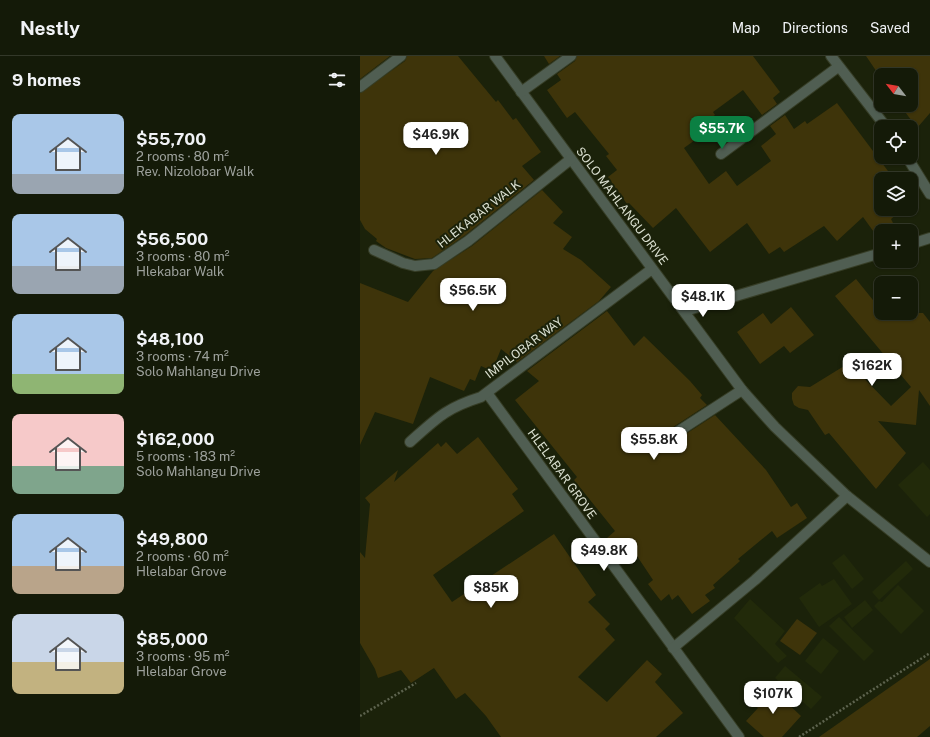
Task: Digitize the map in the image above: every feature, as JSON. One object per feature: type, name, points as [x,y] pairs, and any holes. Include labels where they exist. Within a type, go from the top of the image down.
[{"type":"street","points":[[360,87],[401,56]]},
{"type":"street","name":"SOLO MAHLANGU DRIVE","points":[[495,56],[742,390],[775,427],[847,496],[930,562]]},
{"type":"street","points":[[521,92],[571,56]]},
{"type":"street","points":[[830,56],[880,120]]},
{"type":"street","points":[[721,154],[838,67]]},
{"type":"street","name":"HLEKABAR WALK","points":[[374,250],[403,263],[416,266],[434,264],[468,241],[571,159]]},
{"type":"street","points":[[911,164],[930,194]]},
{"type":"street","points":[[918,242],[930,238]]},
{"type":"street","points":[[684,311],[874,255]]},
{"type":"street","name":"IMPILOBAR WAY","points":[[410,442],[443,412],[459,404],[481,397],[487,393],[652,269]]},
{"type":"street","points":[[665,440],[742,390]]},
{"type":"street","name":"HLELABAR GROVE","points":[[487,393],[739,737]]},
{"type":"street","points":[[673,648],[755,580],[847,496]]},
{"type":"path","points":[[799,737],[930,653]]},
{"type":"path","points":[[360,716],[416,683]]},
{"type":"shaded area","points":[[923,462],[930,470],[930,514],[927,517],[898,485]]},
{"type":"shaded area","points":[[844,554],[864,579],[852,589],[832,563]]},
{"type":"shaded area","points":[[906,561],[913,569],[879,600],[872,592]]},
{"type":"shaded area","points":[[834,579],[852,604],[819,627],[799,598],[820,583],[822,586]]},
{"type":"shaded area","points":[[898,585],[924,611],[901,634],[874,606],[879,601],[882,602]]},
{"type":"shaded area","points":[[750,599],[785,631],[775,644],[787,656],[778,663],[734,618]]},
{"type":"shaded area","points":[[865,600],[873,610],[852,628],[844,617]]},
{"type":"shaded area","points":[[839,617],[874,651],[864,661],[829,626]]},
{"type":"shaded area","points":[[823,638],[839,651],[821,674],[805,661]]},
{"type":"shaded area","points":[[785,666],[822,697],[811,709],[775,678]]},
{"type":"building","points":[[360,56],[390,56],[360,79]]},
{"type":"building","points":[[407,56],[458,56],[496,102],[498,100],[513,120],[516,118],[541,152],[522,166],[534,180],[464,236],[432,258],[415,259],[386,248],[376,241],[377,239],[365,229],[360,220],[360,93],[405,61]]},
{"type":"building","points":[[544,56],[560,56],[549,64]]},
{"type":"building","points":[[577,56],[753,56],[780,92],[773,98],[777,104],[762,115],[743,90],[713,112],[715,115],[705,123],[710,129],[684,148],[709,184],[726,171],[737,186],[771,161],[761,146],[776,134],[770,126],[785,115],[794,129],[805,121],[807,124],[837,103],[874,152],[874,164],[883,164],[889,172],[874,172],[874,216],[895,216],[891,219],[893,223],[874,224],[874,232],[863,217],[837,241],[824,226],[784,252],[780,247],[769,254],[747,223],[710,252],[676,208],[653,228],[629,203],[627,204],[608,177],[617,170],[606,156],[609,154],[575,112],[567,118],[547,90],[561,80],[557,74],[575,61]]},
{"type":"building","points":[[866,56],[930,56],[930,113],[918,127],[918,120],[911,120],[905,112],[918,112],[918,68],[874,68]]},
{"type":"building","points":[[542,190],[563,212],[553,223],[572,237],[563,249],[581,260],[611,287],[599,301],[517,362],[501,349],[492,371],[481,366],[475,381],[470,379],[464,391],[430,377],[413,424],[375,412],[360,445],[360,283],[408,302],[433,271],[472,246]]},
{"type":"building","points":[[856,279],[874,301],[874,320],[918,320],[918,313],[923,313],[930,322],[930,406],[919,390],[916,425],[878,421],[906,453],[876,489],[829,433],[825,435],[808,410],[794,405],[792,399],[792,393],[798,386],[810,387],[849,363],[891,406],[911,387],[835,296]]},
{"type":"building","points":[[791,307],[814,335],[790,353],[784,346],[760,364],[737,332],[763,313],[771,324]]},
{"type":"building","points":[[607,311],[634,346],[644,336],[690,381],[702,395],[700,398],[707,405],[661,435],[659,440],[660,444],[665,446],[669,445],[715,415],[766,470],[791,507],[797,503],[807,518],[777,538],[772,531],[738,559],[740,561],[713,585],[715,588],[705,595],[710,601],[692,614],[678,595],[672,600],[669,594],[661,601],[648,584],[653,580],[631,547],[622,556],[607,538],[615,531],[574,480],[577,477],[515,400],[539,381],[527,371]]},
{"type":"building","points":[[478,437],[518,489],[512,494],[524,511],[433,575],[452,602],[554,534],[596,595],[588,602],[610,624],[605,629],[615,640],[578,677],[607,702],[647,660],[662,674],[655,682],[683,713],[656,737],[501,737],[486,716],[465,693],[456,699],[434,668],[411,683],[401,670],[378,678],[375,669],[360,643],[360,552],[365,558],[370,504],[365,498],[398,470],[394,482],[438,443],[441,447],[446,442],[457,454]]},
{"type":"building","points":[[797,619],[817,633],[800,655],[780,641]]},
{"type":"building","points":[[930,659],[930,726],[917,737],[819,737]]},
{"type":"building","points":[[769,686],[801,716],[782,737],[764,737],[746,721],[758,708],[752,704]]}]
